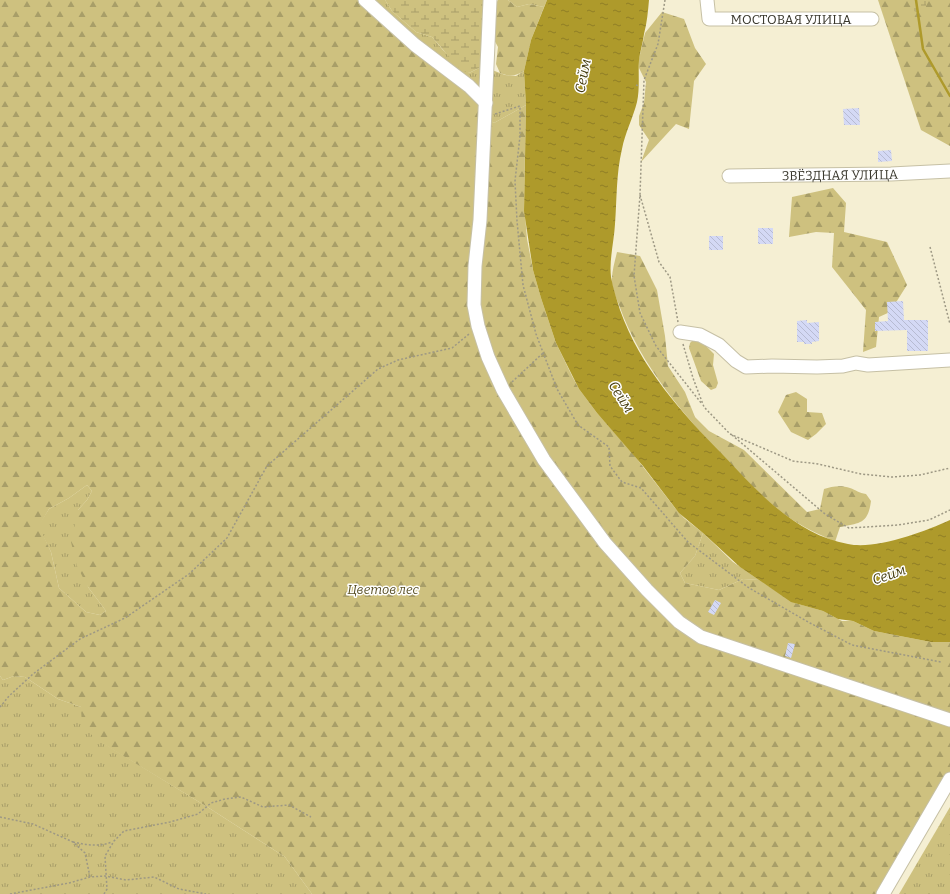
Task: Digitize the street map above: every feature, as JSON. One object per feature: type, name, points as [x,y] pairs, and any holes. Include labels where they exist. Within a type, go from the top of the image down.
[{"type":"street","points":[[365,0],[415,45],[469,86],[486,103]]},
{"type":"street","points":[[490,0],[486,118],[480,220],[475,266],[474,305],[478,326],[488,357],[503,390],[544,460],[605,543],[647,590],[679,622],[701,637],[950,720]]},
{"type":"street","name":"МОСТОВАЯ УЛИЦА","points":[[707,0],[709,19],[872,20]]},
{"type":"street","name":"ЗВЁЗДНАЯ УЛИЦА","points":[[729,176],[891,174],[950,171]]},
{"type":"street","points":[[680,332],[700,335],[719,345],[746,368],[772,366],[843,366],[856,363],[868,365],[950,360]]},
{"type":"street","points":[[883,894],[950,778]]},
{"type":"path","points":[[665,0],[658,44],[644,80],[640,195],[634,276],[640,313],[656,346],[704,407],[730,434],[825,514],[849,528],[898,526],[929,520],[950,510]]},
{"type":"path","points":[[486,118],[520,106],[520,136],[515,181],[517,221],[523,286],[536,334],[557,390],[578,425],[609,448],[610,466],[622,482],[641,488],[688,542],[748,588],[810,623],[852,644],[941,662]]},
{"type":"path","points":[[640,195],[660,262],[670,277],[680,332],[693,378],[704,407]]},
{"type":"path","points":[[930,247],[950,324]]},
{"type":"path","points":[[0,707],[9,696],[33,674],[80,639],[125,618],[189,574],[227,538],[267,466],[378,370],[398,360],[452,348],[478,326]]},
{"type":"path","points":[[503,390],[543,353]]},
{"type":"path","points":[[730,434],[793,460],[861,474],[892,477],[920,475],[950,468]]},
{"type":"path","points":[[104,894],[107,889],[105,876],[105,856],[114,841],[124,832],[198,814],[210,803],[225,798],[241,797],[263,807],[289,805],[311,817]]},
{"type":"path","points":[[0,816],[33,824],[73,842],[90,846],[114,841]]},
{"type":"path","points":[[73,842],[84,853],[90,877]]},
{"type":"path","points":[[10,894],[69,883],[90,877],[105,876],[126,880],[154,877],[179,889],[206,894]]},
{"type":"green space","name":"Цветов лес","points":[[0,0],[376,0],[409,36],[477,91],[483,116],[494,123],[526,105],[524,203],[527,239],[533,270],[541,298],[556,343],[579,389],[597,413],[630,450],[675,508],[684,518],[703,533],[695,556],[680,573],[685,583],[719,590],[743,579],[759,580],[795,603],[823,611],[842,621],[853,621],[874,631],[931,642],[950,642],[950,772],[877,894],[312,894],[285,857],[209,808],[102,743],[82,727],[81,707],[58,699],[25,677],[14,676],[3,680],[0,676]],"holes":[[[87,485],[92,491],[87,500],[78,510],[71,542],[77,566],[88,587],[106,611],[100,615],[86,612],[59,588],[51,552],[39,526],[49,509],[69,498]]]},
{"type":"green space","points":[[376,0],[385,0],[392,11],[416,32],[432,37],[443,50],[469,73],[479,68],[487,68],[505,75],[516,76],[524,71],[526,105],[494,123],[483,116],[477,91],[409,36]]},
{"type":"green space","points":[[385,0],[483,0],[483,68],[479,68],[469,73],[461,70],[432,37],[416,32],[392,11]]},
{"type":"green space","points":[[498,0],[508,0],[517,7],[529,4],[544,7],[531,40],[524,71],[516,75],[500,73],[496,64],[498,47],[492,36],[494,7]]},
{"type":"green space","points":[[508,0],[547,0],[544,7],[529,4],[517,7]]},
{"type":"green space","points":[[878,0],[950,0],[950,146],[921,130]]},
{"type":"green space","points":[[908,0],[926,0],[926,6],[923,14],[914,11]]},
{"type":"green space","points":[[662,12],[684,19],[695,48],[706,64],[694,81],[689,129],[676,124],[641,162],[649,140],[639,125],[639,116],[644,103],[646,82],[639,68],[639,59],[645,33]]},
{"type":"green space","points":[[833,188],[846,203],[844,232],[887,242],[907,285],[890,312],[879,317],[876,347],[863,352],[866,310],[832,267],[834,233],[816,232],[789,237],[792,197]]},
{"type":"green space","points":[[617,252],[640,256],[657,290],[665,336],[668,366],[685,392],[695,417],[709,431],[744,450],[807,512],[820,509],[824,489],[844,486],[866,494],[871,501],[870,509],[862,521],[840,527],[835,542],[805,527],[787,516],[764,497],[729,463],[696,427],[652,370],[628,328],[613,289],[612,272]]},
{"type":"green space","points":[[694,339],[706,346],[714,354],[713,365],[718,383],[716,388],[711,390],[701,381],[689,348],[690,343]]},
{"type":"green space","points":[[796,392],[807,399],[807,412],[822,413],[826,424],[808,440],[791,432],[778,412],[786,395]]},
{"type":"green space","points":[[87,485],[92,491],[87,500],[78,510],[88,587],[106,611],[100,615],[86,612],[59,588],[51,552],[38,526],[49,509],[69,498]]},
{"type":"green space","points":[[703,533],[733,562],[759,580],[743,579],[719,590],[685,583],[680,573],[695,556]]},
{"type":"green space","points":[[0,676],[3,680],[14,676],[25,677],[58,699],[81,707],[103,743],[285,857],[312,894],[0,894]]},
{"type":"green space","points":[[950,807],[950,894],[899,894]]},
{"type":"water","name":"Сейм","points":[[547,0],[649,0],[647,21],[639,60],[637,102],[623,143],[620,158],[611,258],[611,277],[620,310],[628,331],[639,351],[664,388],[692,423],[764,497],[779,510],[811,531],[829,539],[848,544],[872,544],[899,539],[927,530],[950,520],[950,642],[931,642],[874,631],[853,621],[838,619],[823,611],[791,602],[740,567],[679,513],[643,466],[597,413],[579,389],[556,343],[541,298],[533,270],[524,211],[526,105],[524,71],[531,40]]},
{"type":"building","points":[[859,108],[860,125],[844,125],[843,109]]},
{"type":"building","points":[[891,150],[892,161],[878,162],[878,151]]},
{"type":"building","points":[[758,228],[773,228],[773,244],[758,244]]},
{"type":"building","points":[[709,236],[723,236],[723,250],[709,250]]},
{"type":"building","points":[[903,301],[904,320],[928,320],[928,351],[907,351],[907,330],[875,331],[875,322],[888,321],[887,302]]},
{"type":"building","points":[[807,320],[807,323],[819,322],[819,341],[812,342],[812,344],[797,342],[797,321]]},
{"type":"building","points":[[715,600],[721,603],[714,615],[708,612]]},
{"type":"building","points":[[788,643],[795,644],[791,658],[785,656]]},
{"type":"waterway","points":[[916,0],[923,49],[950,96]]}]
